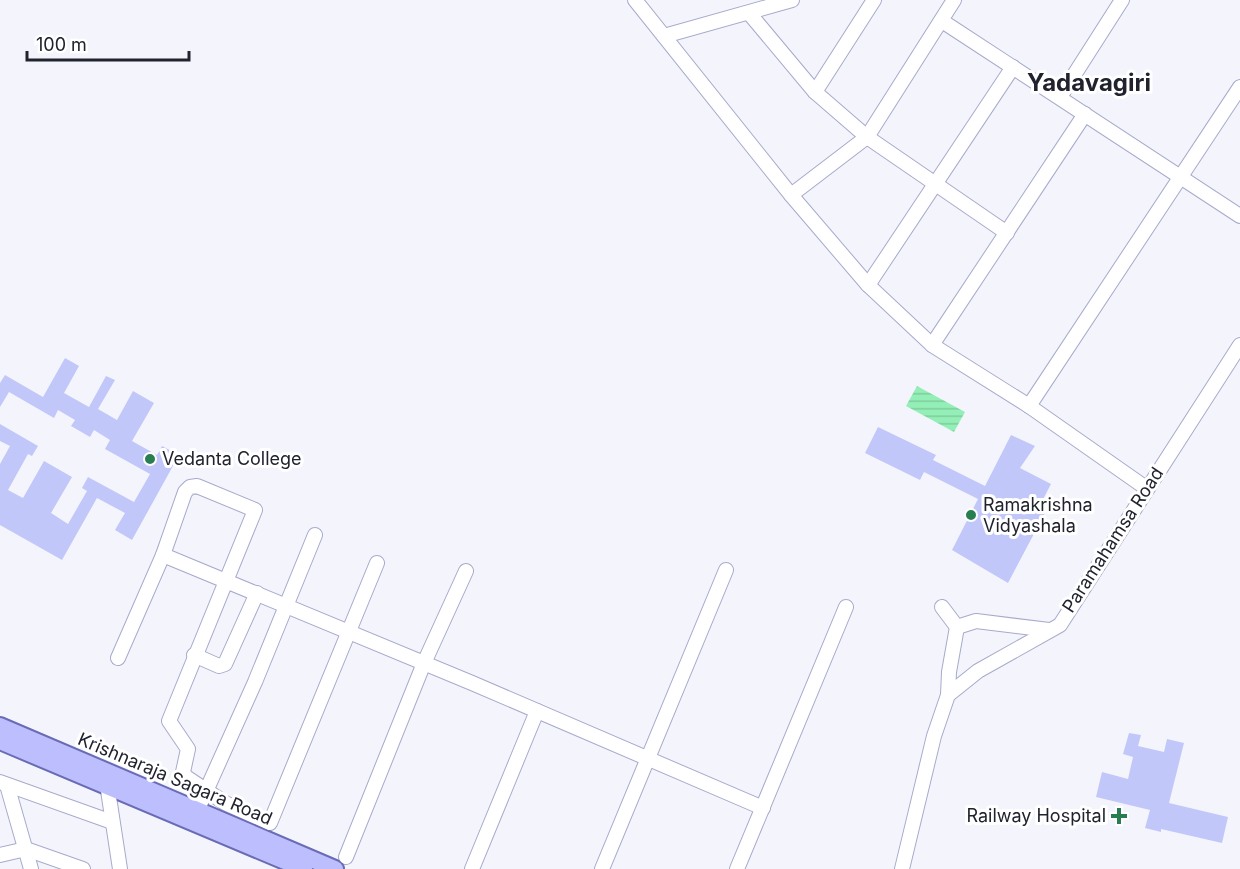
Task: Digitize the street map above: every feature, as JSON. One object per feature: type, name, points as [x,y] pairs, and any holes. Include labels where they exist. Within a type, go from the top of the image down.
[{"type":"main road","name":"Krishnaraja Sagara Road","points":[[0,726],[198,809],[341,863]]},
{"type":"main road","name":"Krishnaraja Sagara Road","points":[[0,741],[107,784],[304,869]]},
{"type":"street","points":[[636,0],[791,195],[868,285],[932,345],[1029,406],[1146,488]]},
{"type":"street","points":[[664,36],[792,0]]},
{"type":"street","points":[[815,92],[874,0]]},
{"type":"street","points":[[791,195],[867,137],[954,0]]},
{"type":"street","points":[[1060,97],[1122,0]]},
{"type":"street","points":[[749,13],[815,92],[867,137],[1007,233]]},
{"type":"street","points":[[942,21],[1240,216]]},
{"type":"street","points":[[868,285],[1013,67]]},
{"type":"street","points":[[1029,406],[1240,87]]},
{"type":"street","points":[[932,345],[1084,114]]},
{"type":"street","name":"Paramahamsa Road","points":[[948,695],[978,670],[1060,624],[1240,345]]},
{"type":"street","points":[[118,658],[118,653],[163,555],[185,492],[190,487],[197,486],[255,510],[169,721],[188,749],[183,772],[194,785],[270,823],[377,563]]},
{"type":"street","points":[[198,809],[255,682],[315,535]]},
{"type":"street","points":[[163,555],[285,604],[763,808]]},
{"type":"street","points":[[602,869],[726,570]]},
{"type":"street","points":[[341,863],[424,663],[466,571]]},
{"type":"street","points":[[194,655],[219,666],[225,664],[257,593]]},
{"type":"street","points":[[737,869],[846,607]]},
{"type":"street","points":[[902,869],[934,736],[948,695],[949,672],[957,627],[942,607]]},
{"type":"street","points":[[957,627],[976,621],[1049,630]]},
{"type":"street","points":[[472,869],[537,711]]},
{"type":"street","points":[[4,784],[112,822]]},
{"type":"street","points":[[4,784],[31,869]]},
{"type":"street","points":[[107,784],[120,869]]},
{"type":"street","points":[[0,855],[26,849],[82,869]]},
{"type":"shaded area","points":[[917,386],[965,412],[954,432],[906,406]]},
{"type":"building","name":"Vedanta College","points":[[65,358],[79,366],[64,393],[89,407],[106,376],[115,380],[98,409],[117,420],[133,391],[154,403],[132,441],[157,455],[162,446],[179,455],[132,540],[115,530],[125,513],[97,498],[62,560],[0,525],[0,464],[10,446],[0,441],[0,424],[38,446],[32,456],[28,454],[8,490],[23,498],[44,461],[72,477],[51,513],[68,524],[87,491],[82,488],[88,477],[134,502],[150,474],[105,449],[110,440],[94,430],[90,437],[71,426],[75,420],[58,410],[54,418],[9,392],[0,407],[0,383],[5,375],[43,397]]},
{"type":"building","points":[[878,427],[936,455],[933,460],[985,486],[1011,435],[1035,446],[1020,468],[1051,484],[1037,511],[1045,513],[1008,583],[952,550],[978,499],[924,472],[920,480],[865,453]]},
{"type":"building","points":[[1129,733],[1141,735],[1138,746],[1164,752],[1167,739],[1184,743],[1169,803],[1228,817],[1222,843],[1161,829],[1161,832],[1145,828],[1150,810],[1096,797],[1102,772],[1128,779],[1133,757],[1123,754]]},
{"type":"place","name":"Vedanta College","points":[[150,459]]},
{"type":"place","name":"Ramakrishna Vidyashala","points":[[971,515]]},
{"type":"place","name":"Railway Hospital","points":[[1119,816]]},
{"type":"district","name":"Yadavagiri","points":[[1089,83]]}]
